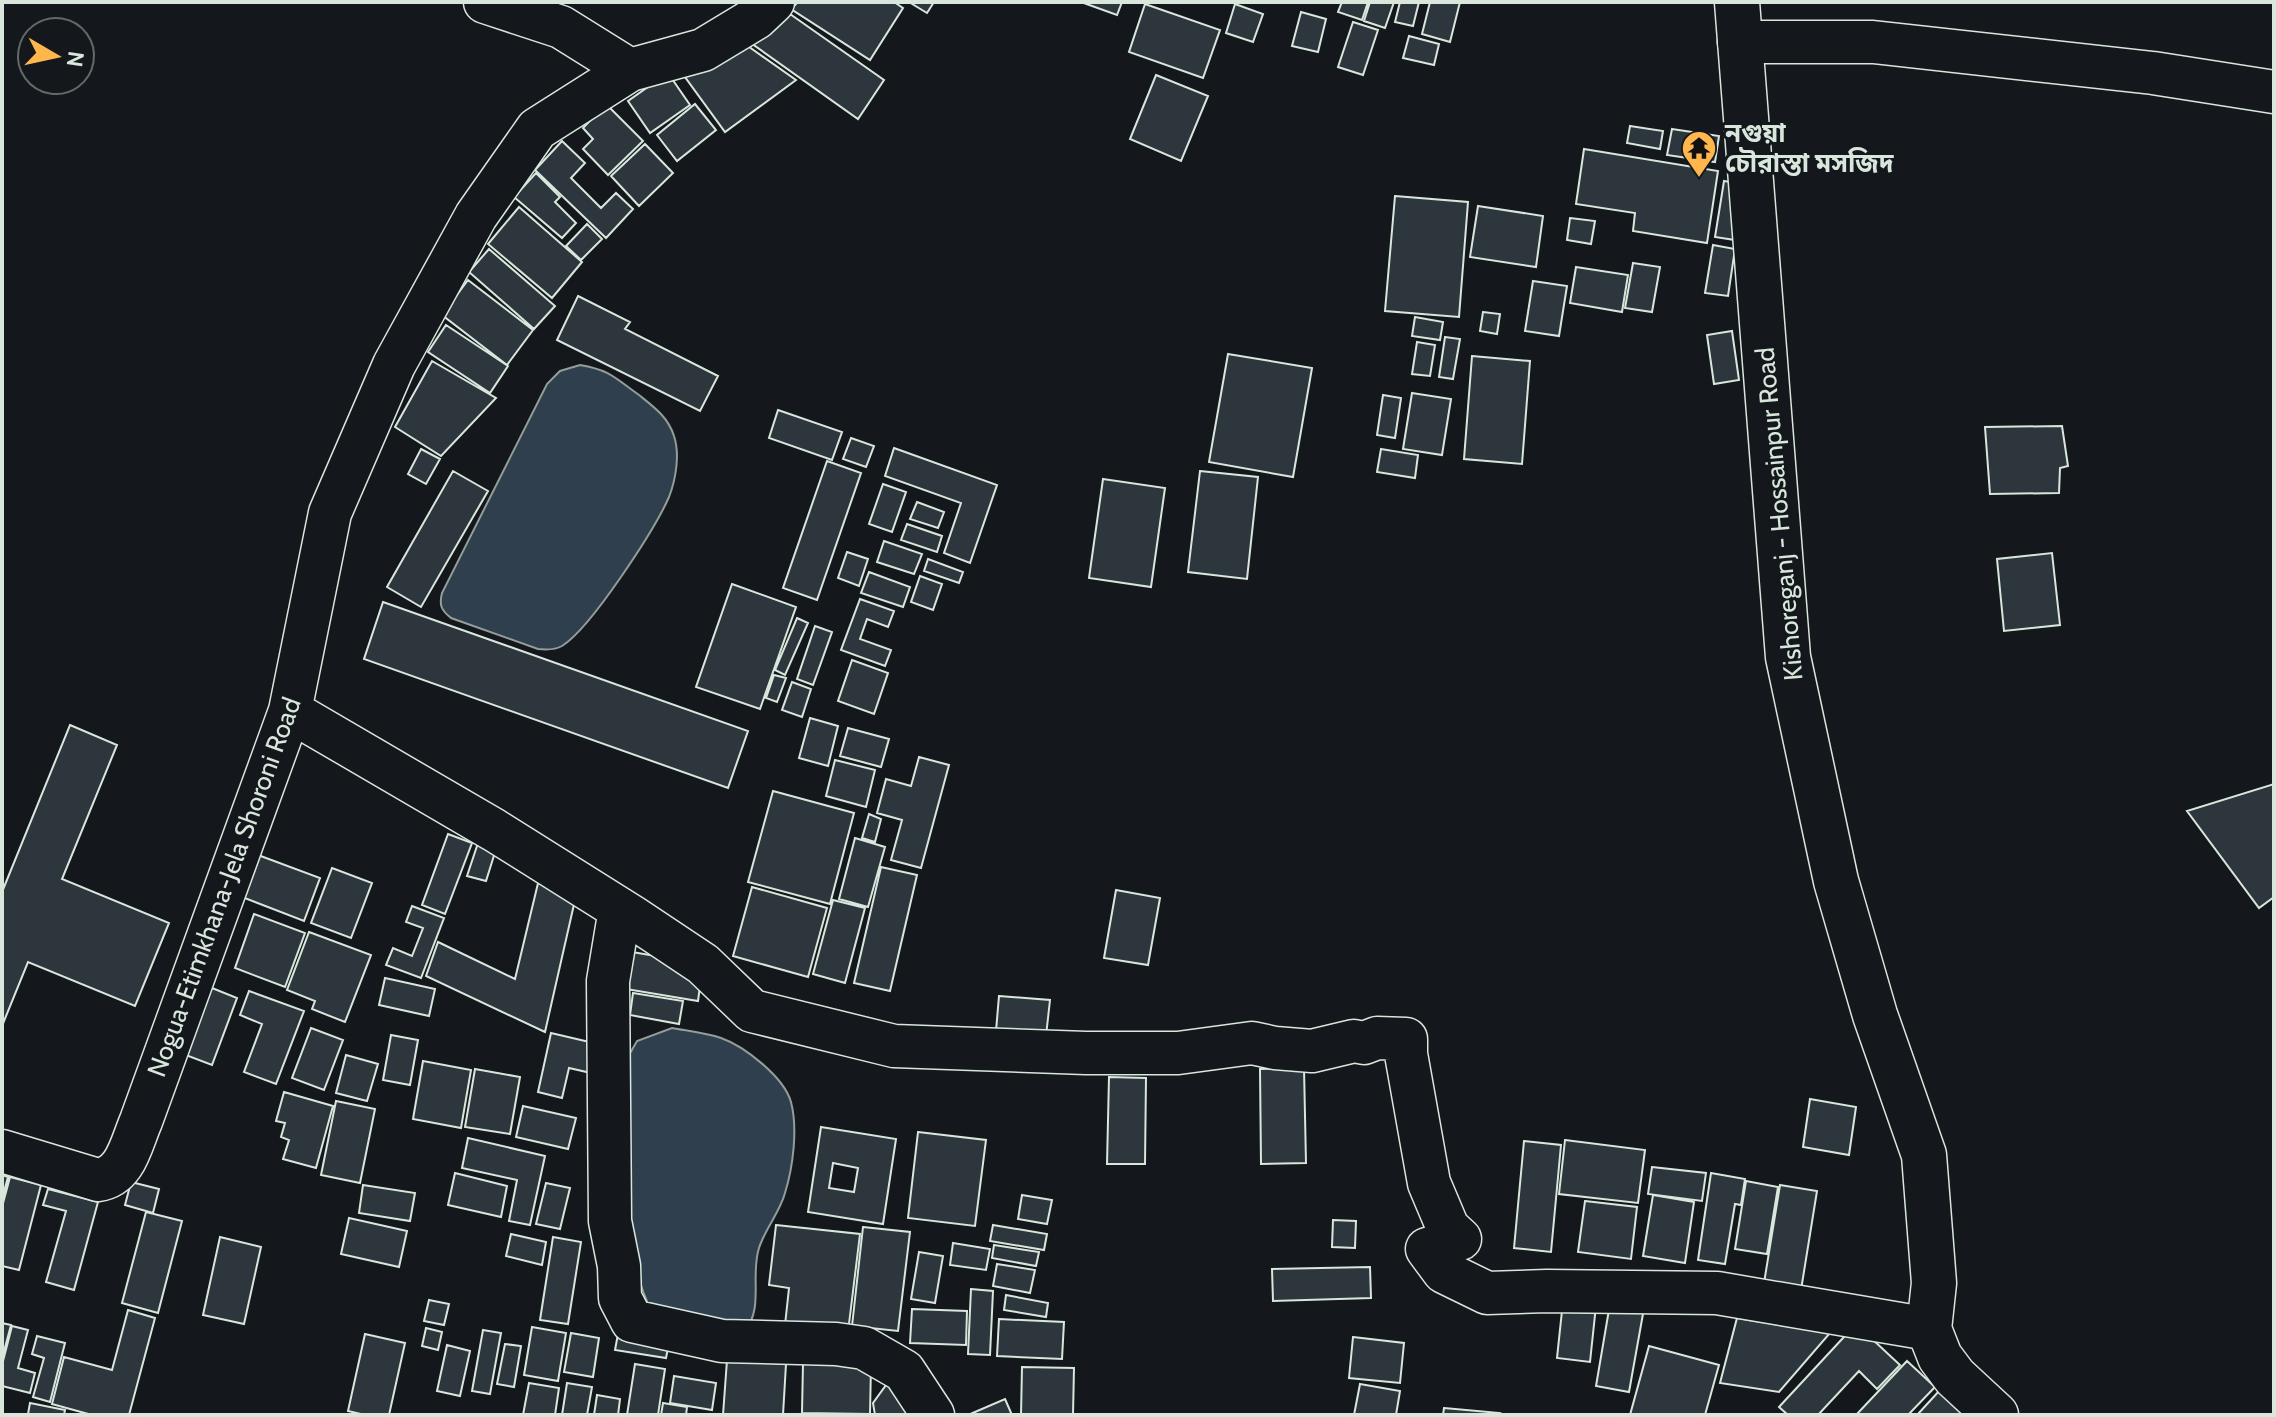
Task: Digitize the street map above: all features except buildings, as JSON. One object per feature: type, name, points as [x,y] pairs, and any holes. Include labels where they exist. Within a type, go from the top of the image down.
[{"type":"main road","name":"Kishoreganj - Hossainpur Road","points":[[1733,14],[1788,657],[1836,881],[1875,1015],[1924,1155],[1934,1283],[1929,1329]]},
{"type":"main road","points":[[1929,1329],[1940,1357],[1955,1377],[1996,1415]]},
{"type":"street","points":[[485,2],[561,27],[630,70]]},
{"type":"street","name":"Nogua-Etimkhana-Jela Shoroni Road","points":[[2,1151],[98,1180],[109,1179],[120,1171],[290,711],[330,513],[394,365],[476,216],[537,129],[630,70],[703,50],[756,18],[773,2]]},
{"type":"street","points":[[1733,14],[1873,42],[2153,73],[2274,92]]},
{"type":"street","points":[[290,711],[494,830],[620,909],[703,964],[752,1011],[894,1046],[1178,1053],[1252,1043],[1312,1051],[1377,1038],[1406,1039],[1429,1183],[1448,1228],[1460,1239],[1427,1249],[1444,1272],[1487,1293],[1717,1293],[1929,1329]]},
{"type":"street","points":[[620,909],[608,981],[610,1221],[619,1266],[620,1298],[632,1321],[722,1341],[836,1344],[864,1348],[904,1371],[933,1415]]},
{"type":"water","points":[[580,365],[612,376],[645,399],[664,418],[676,443],[675,475],[662,512],[589,620],[562,646],[538,649],[451,618],[442,607],[441,597],[547,384],[560,371]]},
{"type":"water","points":[[672,1028],[715,1036],[741,1048],[772,1073],[791,1102],[794,1148],[790,1172],[783,1200],[759,1248],[754,1312],[745,1331],[652,1312],[632,1252],[627,1219],[625,1153],[629,1055],[637,1041]]},
{"type":"place","name":"নগুয়া চৌরাস্তা মসজিদ","points":[[1699,179]]}]
